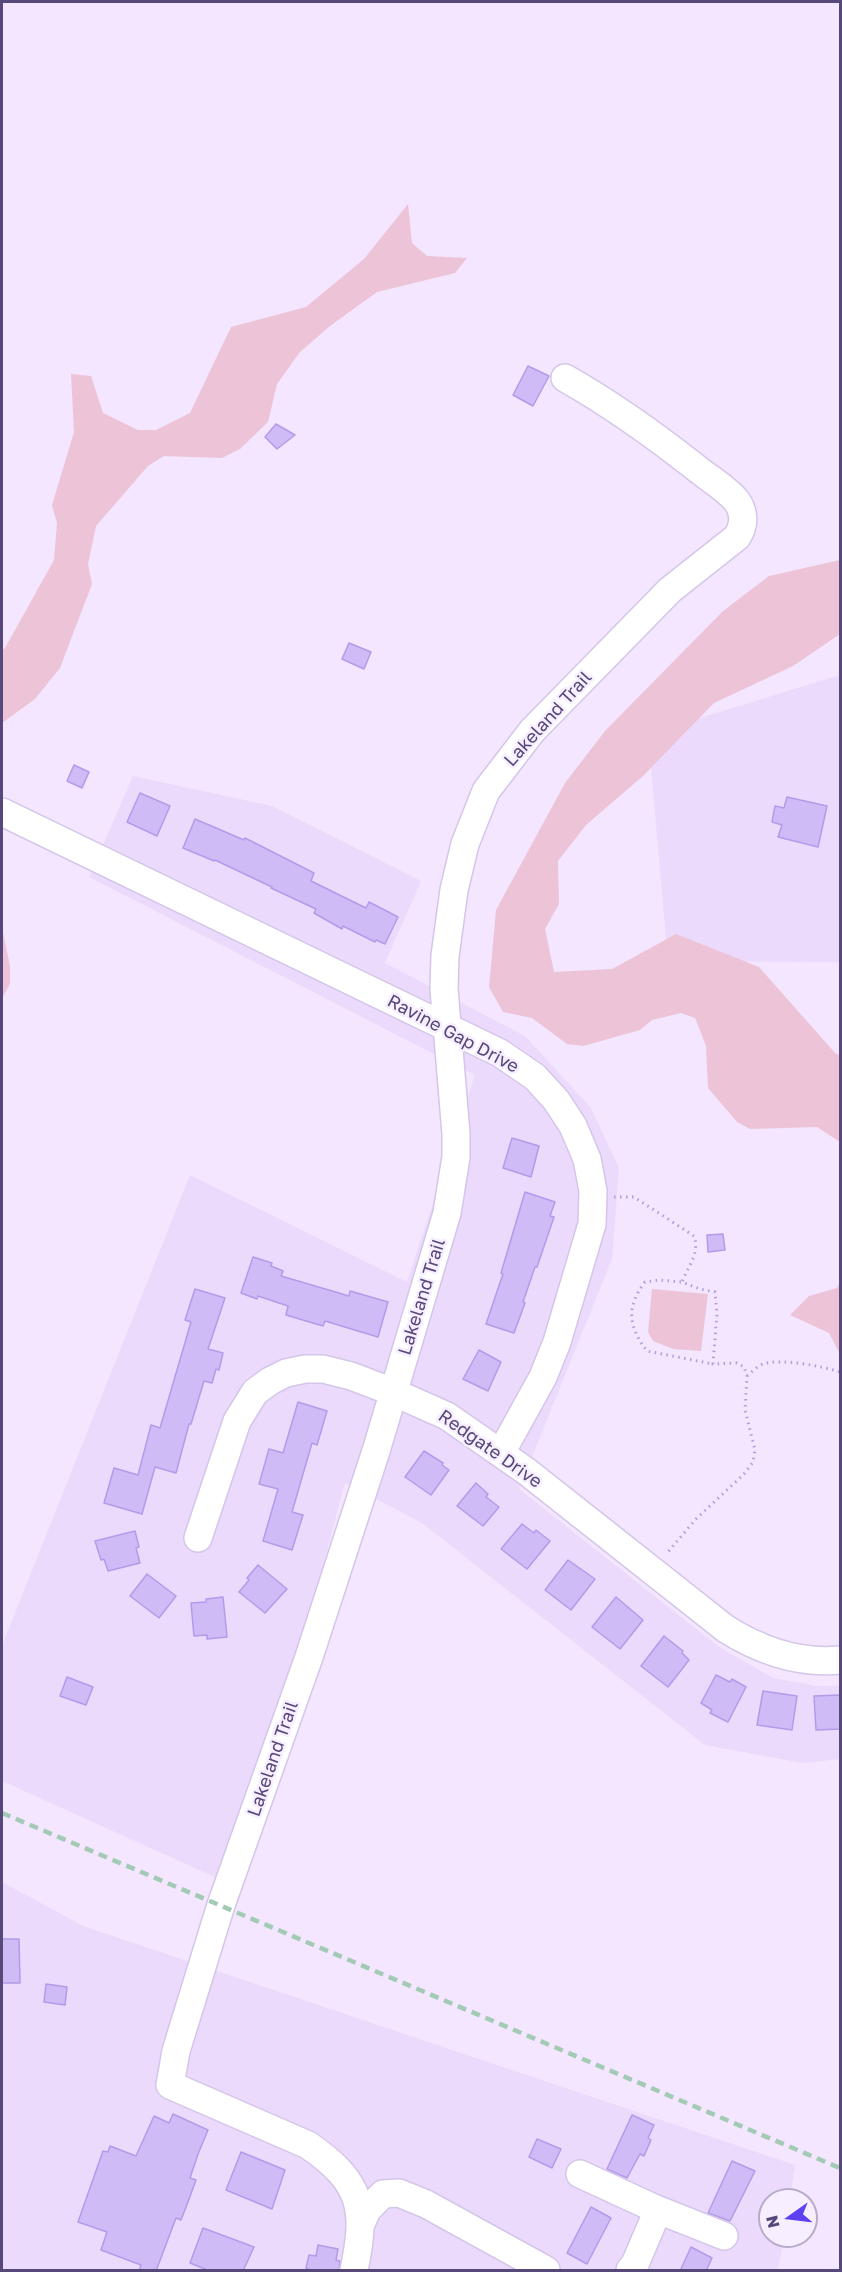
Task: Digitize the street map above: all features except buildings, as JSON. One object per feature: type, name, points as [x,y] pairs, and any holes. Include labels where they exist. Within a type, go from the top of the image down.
[{"type":"street","name":"Lakeland Trail","points":[[354,2271],[361,2224],[358,2204],[352,2187],[344,2175],[328,2159],[308,2145],[170,2085],[176,2051],[221,1905],[309,1657],[393,1392],[450,1199],[456,1134],[444,989],[448,923],[465,844],[486,791],[532,731],[670,590],[737,537],[742,529],[742,515],[735,500],[658,438],[602,399],[565,378]]},
{"type":"street","name":"Ravine Gap Drive","points":[[2,812],[500,1053],[535,1077],[556,1100],[573,1126],[587,1159],[593,1198],[592,1224],[557,1342],[543,1377],[501,1453]]},
{"type":"street","name":"Redgate Drive","points":[[198,1538],[237,1421],[255,1392],[286,1373],[305,1369],[323,1369],[351,1376],[447,1416],[501,1453],[726,1629],[759,1647],[795,1658],[840,1660]]},
{"type":"street","points":[[580,2174],[656,2209],[724,2236]]},
{"type":"street","points":[[361,2224],[367,2210],[383,2194],[399,2193],[426,2204],[546,2271]]},
{"type":"street","points":[[630,2271],[655,2217],[656,2209]]},
{"type":"path","points":[[593,1198],[634,1197],[694,1236],[695,1254],[682,1282]]},
{"type":"path","points":[[652,1571],[696,1519],[744,1473],[753,1462],[755,1450],[745,1410],[747,1376],[744,1367],[737,1363],[713,1364],[646,1351],[637,1338],[631,1324],[637,1293],[645,1282],[660,1280],[682,1282],[715,1292],[717,1314],[713,1364]]},
{"type":"path","points":[[747,1376],[760,1365],[775,1362],[826,1368],[840,1372]]},
{"type":"shaded area","points":[[408,204],[412,243],[427,256],[467,258],[455,273],[377,292],[330,326],[300,352],[277,384],[268,422],[240,449],[222,458],[164,456],[148,466],[96,526],[88,564],[92,584],[60,668],[35,699],[2,723],[2,650],[54,560],[57,523],[52,505],[74,432],[71,374],[91,376],[103,413],[138,430],[156,430],[190,413],[231,327],[306,307],[364,259]]},
{"type":"shaded area","points":[[840,560],[840,634],[793,666],[714,703],[643,776],[586,825],[558,861],[559,904],[545,929],[554,972],[612,969],[676,934],[759,967],[836,1054],[840,1055],[840,1142],[817,1127],[750,1129],[737,1122],[708,1088],[706,1046],[695,1018],[681,1013],[652,1020],[640,1030],[583,1046],[567,1044],[532,1018],[503,1012],[489,987],[496,910],[565,783],[605,731],[723,611],[769,576]]},
{"type":"shaded area","points":[[840,675],[840,962],[668,961],[648,734]]},
{"type":"shaded area","points":[[133,776],[272,806],[421,881],[385,963],[525,1036],[591,1108],[619,1168],[612,1259],[519,1489],[719,1647],[773,1678],[817,1686],[840,1686],[840,1759],[803,1763],[705,1745],[422,1523],[345,1483],[237,1887],[2,1781],[2,1646],[190,1175],[407,1282],[475,1075],[89,877]]},
{"type":"shaded area","points":[[2,928],[10,966],[10,984],[2,998]]},
{"type":"shaded area","points":[[840,1282],[840,1354],[829,1333],[790,1315],[809,1296],[837,1288]]},
{"type":"shaded area","points":[[652,1289],[708,1294],[701,1351],[673,1349],[653,1341],[648,1332]]},
{"type":"shaded area","points":[[2,1882],[83,1926],[795,2165],[792,2188],[758,2188],[758,2248],[782,2248],[778,2270],[2,2270]]},
{"type":"railway","points":[[2,1813],[840,2168]]}]
